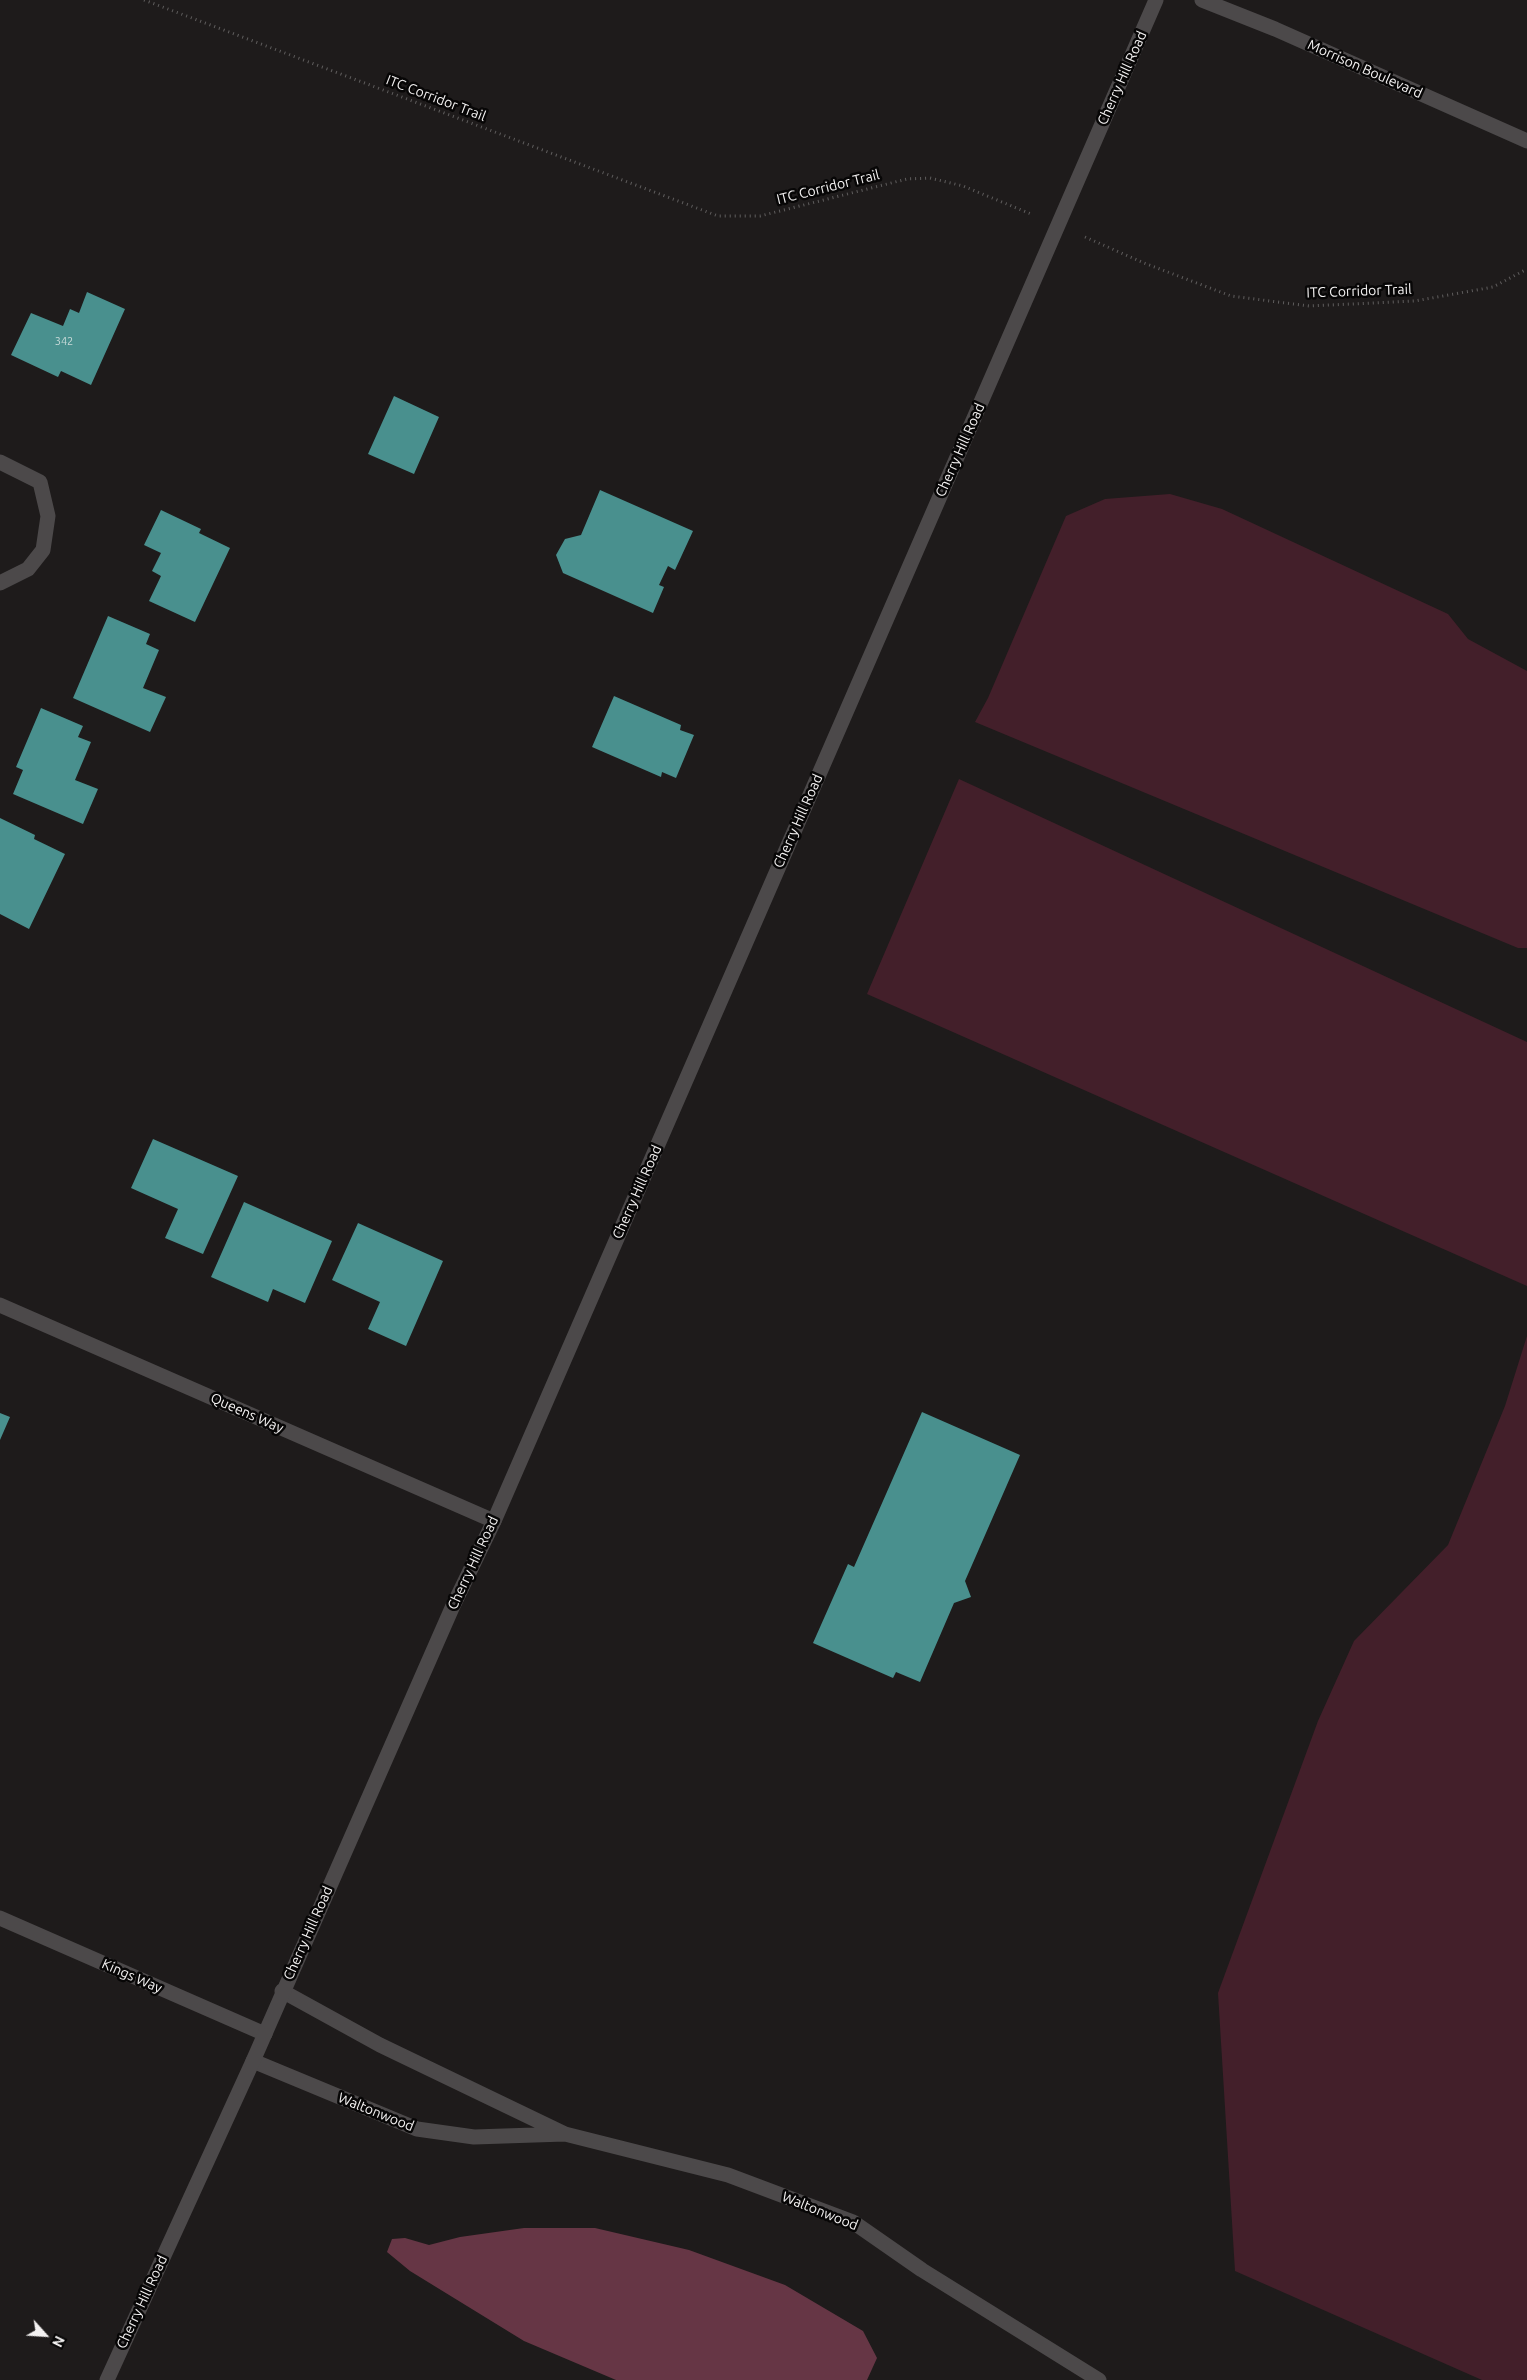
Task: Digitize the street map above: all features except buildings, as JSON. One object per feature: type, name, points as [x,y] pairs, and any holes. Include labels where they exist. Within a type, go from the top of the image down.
[{"type":"main road","name":"Cherry Hill Road","points":[[107,2380],[253,2061],[282,1991],[452,1608],[494,1521],[1156,0]]},
{"type":"main road","name":"Morrison Boulevard","points":[[1202,0],[1275,29],[1527,141]]},
{"type":"main road","points":[[0,462],[40,482],[48,516],[43,550],[28,569],[0,582]]},
{"type":"main road","name":"Queens Way","points":[[0,1305],[494,1521]]},
{"type":"main road","name":"Kings Way","points":[[0,1918],[265,2034]]},
{"type":"main road","name":"Waltonwood","points":[[282,1991],[380,2045],[565,2134],[728,2176],[854,2222],[922,2270],[1100,2380]]},
{"type":"main road","name":"Waltonwood","points":[[253,2061],[417,2128],[474,2136],[565,2134]]},
{"type":"path","name":"ITC Corridor Trail","points":[[144,0],[718,216],[760,216],[907,179],[930,178],[963,186],[1144,263],[1231,296],[1309,306],[1415,301],[1493,287],[1527,269]]},
{"type":"shaded area","points":[[1170,494],[1222,509],[1448,614],[1468,639],[1527,671],[1527,948],[1518,948],[975,722],[988,698],[1066,516],[1105,499]]},
{"type":"shaded area","points":[[959,779],[1527,1042],[1527,1286],[867,994]]},
{"type":"shaded area","points":[[1527,1336],[1527,2380],[1482,2380],[1235,2271],[1218,1993],[1318,1721],[1354,1641],[1448,1545],[1505,1406]]},
{"type":"shaded area","points":[[524,2228],[595,2228],[689,2250],[785,2285],[863,2331],[877,2358],[867,2380],[616,2380],[524,2341],[410,2271],[387,2252],[392,2239],[405,2238],[429,2245],[460,2237]]}]
